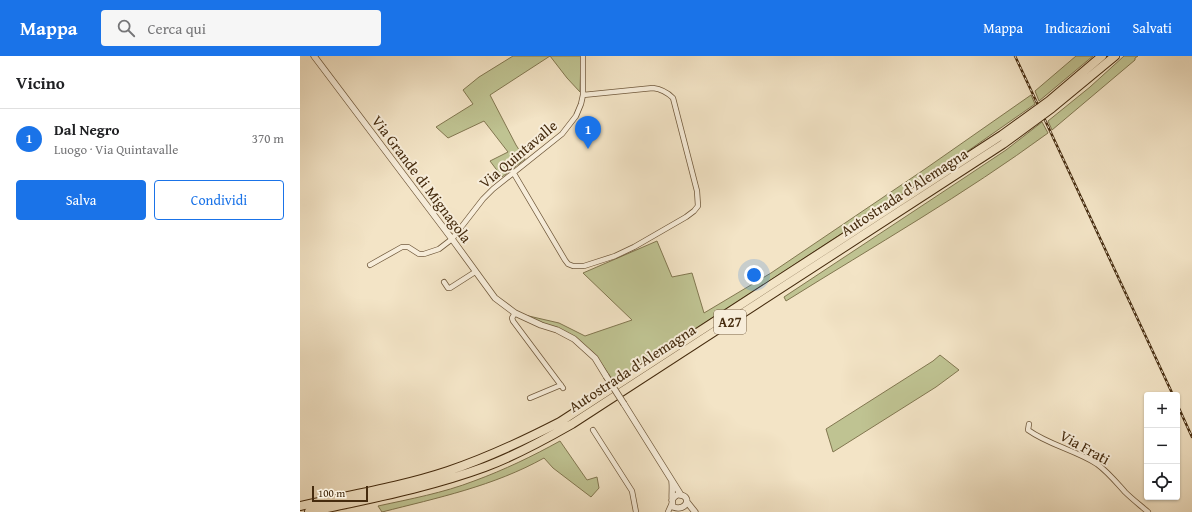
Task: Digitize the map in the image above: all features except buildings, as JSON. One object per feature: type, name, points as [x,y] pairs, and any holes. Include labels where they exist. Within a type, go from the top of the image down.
[{"type":"highway","name":"Autostrada d'Alemagna","points":[[300,506],[447,472],[509,448],[560,422],[996,139],[1049,100],[1102,56]]},
{"type":"highway","name":"Autostrada d'Alemagna","points":[[309,512],[398,493],[452,478],[503,460],[572,424],[992,152],[1052,108],[1115,56]]},
{"type":"street","name":"Via Grande di Mignagola","points":[[314,56],[495,298],[514,313],[540,325],[558,330],[574,339],[595,358],[681,495]]},
{"type":"street","name":"Via Quintavalle","points":[[370,266],[402,247],[408,247],[419,254],[424,254],[439,249],[452,239],[483,199],[493,189],[562,134],[576,116],[581,104],[583,95],[583,56]]},
{"type":"street","points":[[513,172],[565,260],[568,264],[574,266],[584,266],[615,256],[671,226],[694,211],[698,206],[697,191],[673,98],[668,93],[660,89],[653,88],[583,95]]},
{"type":"street","points":[[444,282],[448,288],[450,288],[475,272]]},
{"type":"street","points":[[514,313],[512,318],[513,321],[562,386],[530,398]]},
{"type":"street","name":"Via Frati","points":[[1029,424],[1028,430],[1071,450],[1096,464],[1148,512]]},
{"type":"street","points":[[593,430],[632,491],[636,512]]},
{"type":"street","points":[[669,474],[673,487],[673,506],[678,510],[690,510],[694,512]]},
{"type":"street","points":[[668,512],[674,497],[677,495],[685,497],[694,512]]},
{"type":"street","points":[[678,510],[685,508],[687,502]]},
{"type":"green space","points":[[513,56],[550,56],[490,95],[525,159],[502,177],[490,161],[508,152],[484,121],[448,138],[436,127],[473,104],[463,90],[479,77]]},
{"type":"green space","points":[[550,56],[581,56],[580,92],[567,78]]},
{"type":"green space","points":[[1076,56],[1093,56],[1039,101],[1035,91]]},
{"type":"green space","points":[[1124,56],[1138,56],[1052,130],[1048,121],[1090,87]]},
{"type":"green space","points":[[1031,95],[1035,104],[955,160],[614,382],[595,354],[574,337],[520,314],[559,323],[585,336],[632,320],[583,273],[657,241],[672,277],[692,273],[704,313],[771,273]]},
{"type":"green space","points":[[1042,122],[1048,133],[1017,155],[919,219],[786,301],[784,297],[1006,150]]},
{"type":"green space","points":[[940,355],[959,370],[936,387],[833,452],[826,429],[933,361]]},
{"type":"green space","points":[[560,441],[587,480],[597,477],[599,488],[591,497],[553,468],[544,458],[525,468],[485,484],[465,490],[382,512],[378,506],[450,489],[485,477]]},
{"type":"railway","points":[[1015,56],[1037,103]]},
{"type":"railway","points":[[1045,120],[1172,392]]},
{"type":"railway","points":[[1180,411],[1192,437]]},
{"type":"place","name":"Dal Negro","points":[[588,149]]}]
